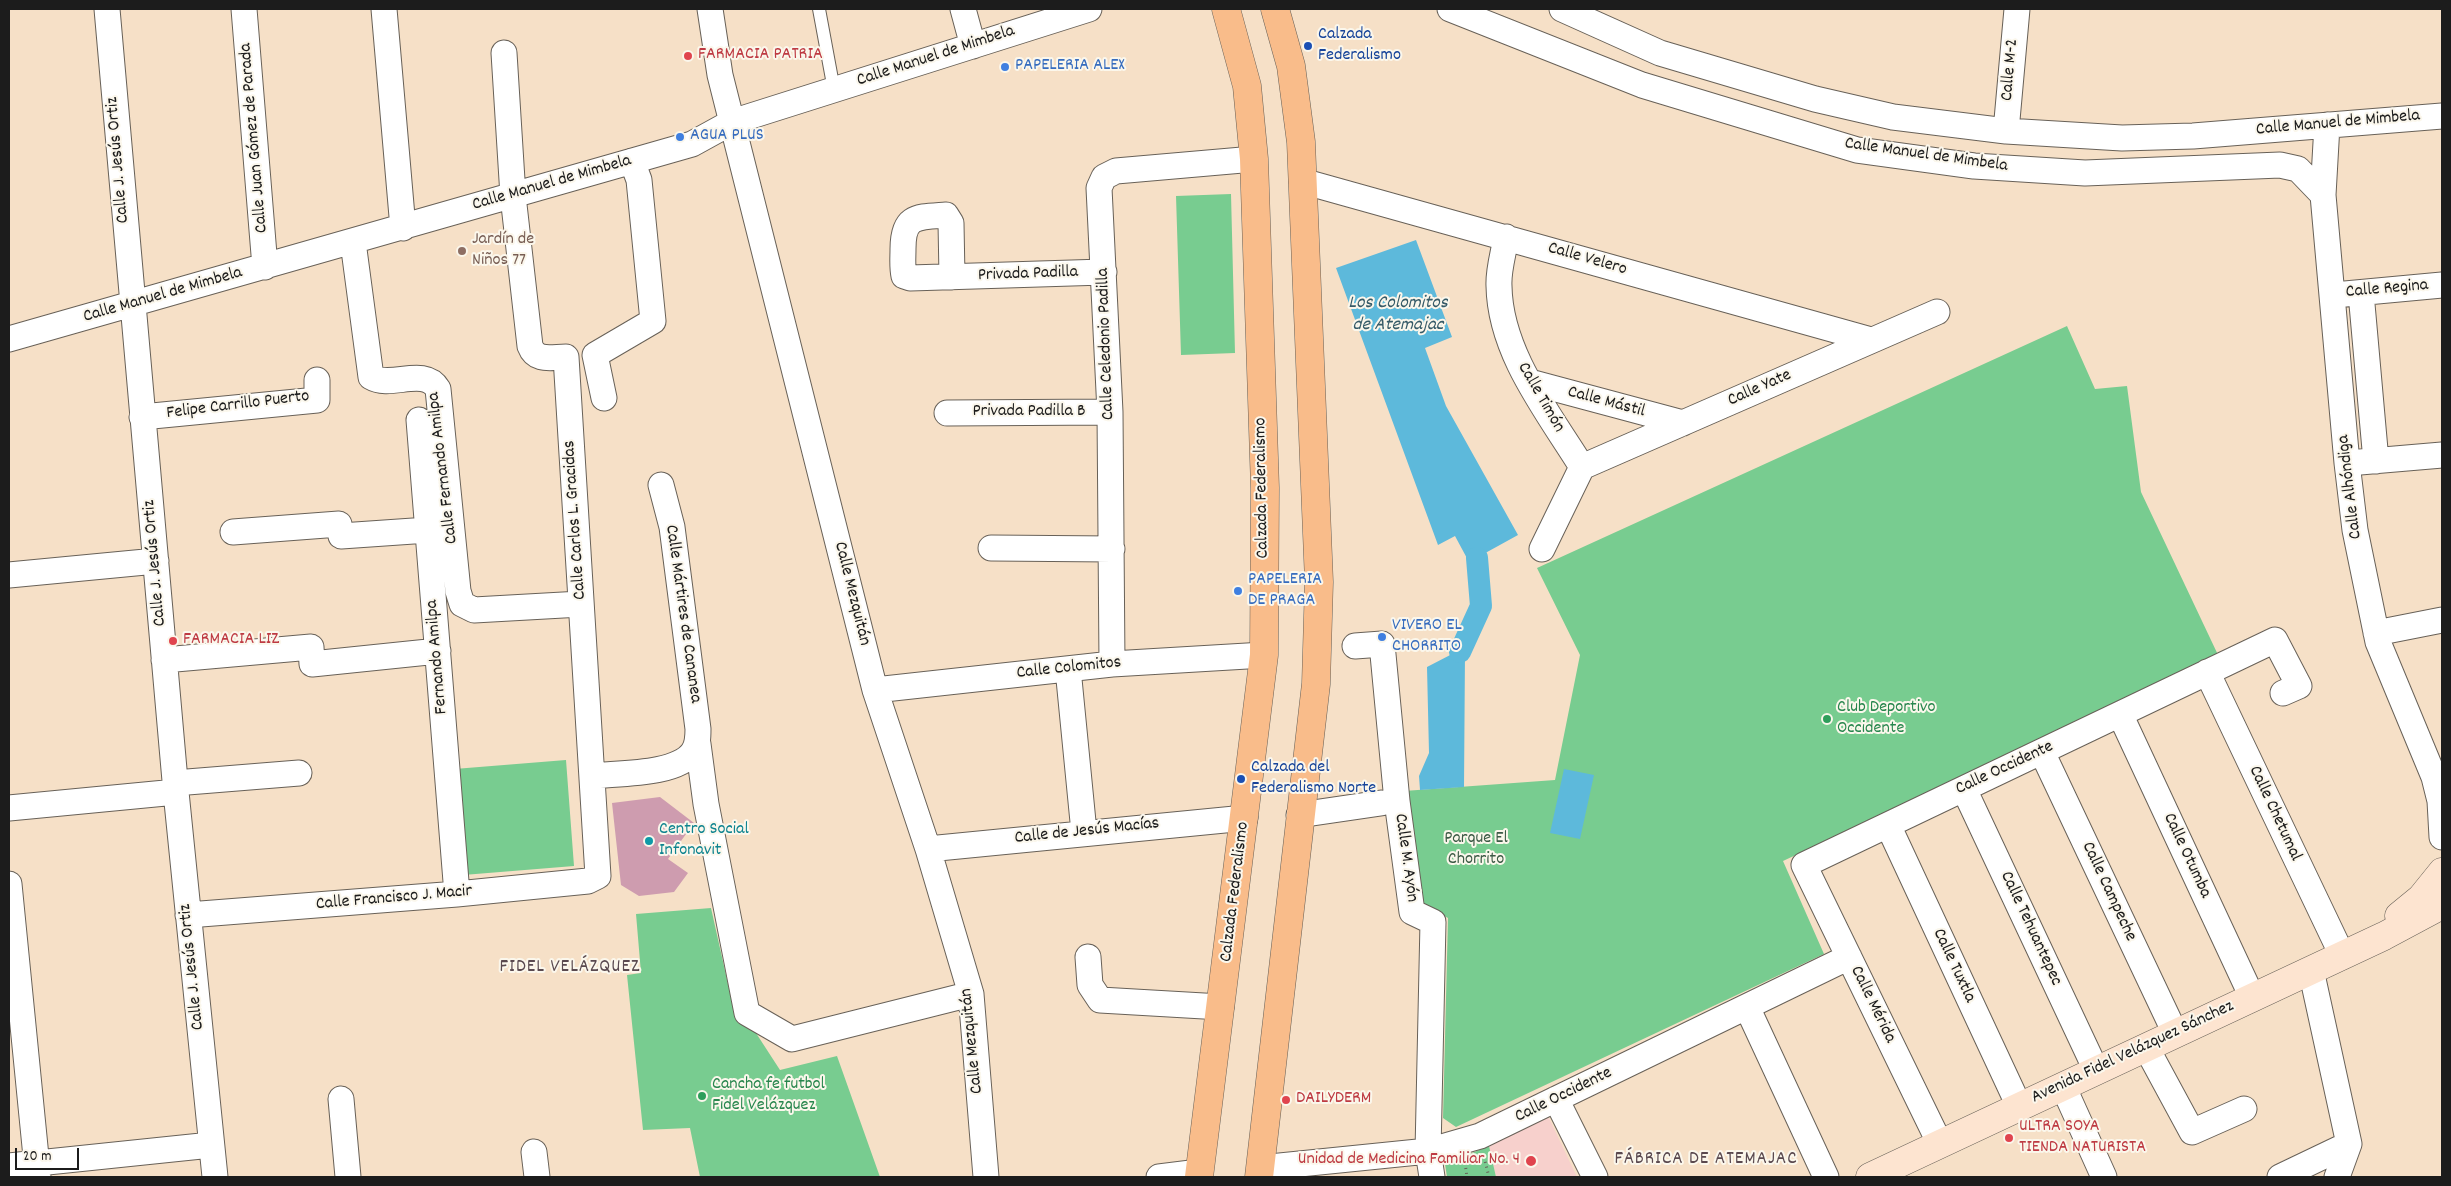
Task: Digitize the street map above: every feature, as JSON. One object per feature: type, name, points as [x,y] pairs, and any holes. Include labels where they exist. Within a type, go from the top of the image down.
[{"type":"main road","name":"Calzada Federalismo","points":[[1199,1175],[1264,655],[1265,488],[1254,159],[1247,86],[1226,9]]},
{"type":"main road","points":[[1259,1173],[1299,815],[1316,684],[1319,591],[1302,181],[1297,104],[1291,66],[1275,9]]},
{"type":"main road","name":"Avenida Fidel Velázquez Sánchez","points":[[1870,1177],[2342,955],[2440,891]]},
{"type":"street","name":"Calle J. Jesús Ortiz","points":[[107,9],[131,305],[156,562],[175,787],[214,1177]]},
{"type":"street","name":"Calle Juan Gómez de Parada","points":[[244,9],[265,267]]},
{"type":"street","points":[[384,9],[403,228]]},
{"type":"street","name":"Calle Mezquitán","points":[[710,9],[720,75],[875,690],[928,849],[971,994],[986,1177]]},
{"type":"street","points":[[964,9],[973,46]]},
{"type":"street","name":"Calle Manuel de Mimbela","points":[[9,340],[692,144],[732,122],[1089,9]]},
{"type":"street","name":"Calle Manuel de Mimbela","points":[[1450,9],[1578,58],[1642,85],[1857,150],[1974,166],[2085,173],[2280,165],[2298,169],[2323,195]]},
{"type":"street","name":"Calle Manuel de Mimbela","points":[[1562,9],[1660,53],[1815,99],[1893,117],[2006,132],[2122,138],[2193,136],[2442,116]]},
{"type":"street","points":[[1536,42],[1549,39],[1562,30],[1562,9]]},
{"type":"street","name":"Calle M-2","points":[[2006,132],[2017,9]]},
{"type":"street","points":[[1578,58],[1572,46],[1572,32],[1583,25],[1595,24]]},
{"type":"street","points":[[504,53],[513,196]]},
{"type":"street","name":"Calle Alhóndiga","points":[[2327,125],[2323,195],[2347,463],[2355,530],[2376,633],[2388,669],[2434,777],[2440,801],[2442,837]]},
{"type":"street","name":"Calle Celedonio Padilla","points":[[1112,664],[1110,412],[1099,188],[1104,177],[1116,171],[1254,159]]},
{"type":"street","points":[[604,398],[595,355],[653,321],[638,180],[632,161]]},
{"type":"street","name":"Calle Velero","points":[[1302,181],[1506,236],[1871,340]]},
{"type":"street","name":"Calle Carlos L. Gracidas","points":[[513,196],[530,346],[533,353],[540,358],[566,357],[598,876]]},
{"type":"street","name":"Calle Timón","points":[[1506,236],[1499,285],[1508,340],[1530,382],[1582,467]]},
{"type":"street","name":"Calle Fernando Amilpa","points":[[353,242],[371,377],[379,382],[426,378],[433,381],[438,389],[458,590],[462,604],[474,610],[581,604]]},
{"type":"street","name":"Privada Padilla","points":[[952,277],[1104,272]]},
{"type":"street","name":"Calle Regina","points":[[2332,296],[2442,285]]},
{"type":"street","name":"Calle Alhóndiga","points":[[2361,293],[2376,461]]},
{"type":"street","name":"Calle Yate","points":[[1582,467],[1937,312]]},
{"type":"street","name":"Felipe Carrillo Puerto","points":[[142,417],[317,400],[317,380]]},
{"type":"street","name":"Calle Mástil","points":[[1530,382],[1683,423]]},
{"type":"street","name":"Privada Padilla B","points":[[947,413],[1110,412]]},
{"type":"street","name":"Fernando Amilpa","points":[[419,420],[458,894]]},
{"type":"street","points":[[2347,463],[2442,456]]},
{"type":"street","points":[[1542,549],[1582,467]]},
{"type":"street","name":"Calle Mártires de Cananea","points":[[660,485],[672,527],[706,804],[747,1013],[792,1040],[971,994]]},
{"type":"street","points":[[233,532],[339,524],[342,536],[428,530]]},
{"type":"street","points":[[992,548],[1112,549]]},
{"type":"street","points":[[9,575],[156,562]]},
{"type":"street","points":[[2376,633],[2442,620]]},
{"type":"street","name":"Calle Occidente","points":[[1804,865],[2275,640],[2298,686],[2283,693]]},
{"type":"street","name":"Calle M. Ayón","points":[[1355,646],[1382,644],[1397,801],[1412,912],[1433,922],[1428,1151],[1432,1177]]},
{"type":"street","points":[[164,660],[311,647],[312,664],[438,651]]},
{"type":"street","name":"Calle Colomitos","points":[[875,690],[1112,664],[1264,655]]},
{"type":"street","points":[[1068,669],[1084,832]]},
{"type":"street","name":"Calle Chetumal","points":[[2207,672],[2342,955]]},
{"type":"street","name":"Calle Otumba","points":[[2120,714],[2252,997]]},
{"type":"street","points":[[592,776],[668,768],[683,762],[693,753],[698,744]]},
{"type":"street","name":"Calle Campeche","points":[[2042,752],[2175,1033]]},
{"type":"street","points":[[9,808],[298,773]]},
{"type":"street","name":"Calle Tehuantepec","points":[[1964,789],[2096,1070]]},
{"type":"street","name":"Calle M. Ayón","points":[[1299,815],[1381,803]]},
{"type":"street","name":"Calle de Jesús Macías","points":[[928,849],[1084,832],[1245,818]]},
{"type":"street","name":"Calle Tuxtla","points":[[1888,825],[2019,1106]]},
{"type":"street","points":[[2440,891],[2442,845]]},
{"type":"street","name":"Calle Mérida","points":[[1804,865],[1940,1144]]},
{"type":"street","name":"Calle Francisco J. Macir","points":[[188,915],[458,894],[588,881],[598,876]]},
{"type":"street","points":[[9,884],[37,1170]]},
{"type":"street","points":[[1088,957],[1090,985],[1100,1000],[1221,1007]]},
{"type":"street","name":"Calle Occidente","points":[[1259,1173],[1428,1151],[1480,1136],[1848,957]]},
{"type":"street","points":[[2310,970],[2349,1144],[2337,1177]]},
{"type":"street","points":[[1747,1007],[1826,1177]]},
{"type":"street","points":[[2146,1047],[2192,1132],[2244,1110]]},
{"type":"street","points":[[2063,1086],[2104,1177]]},
{"type":"street","points":[[1556,1099],[1595,1177]]},
{"type":"street","points":[[341,1100],[348,1177]]},
{"type":"street","points":[[2280,1177],[2349,1144]]},
{"type":"street","points":[[9,1166],[37,1170],[211,1146]]},
{"type":"street","points":[[534,1152],[537,1177]]},
{"type":"street","points":[[1159,1177],[1199,1175]]},
{"type":"lane","points":[[819,9],[834,90]]},
{"type":"shaded area","name":"Unidad de Medicina Familiar No. 4","points":[[1548,1116],[1577,1177],[1496,1177],[1489,1146]]},
{"type":"green space","points":[[1231,194],[1235,353],[1181,355],[1176,196]]},
{"type":"green space","name":"Club Deportivo Occidente","points":[[2067,326],[2095,389],[2127,386],[2141,492],[2219,657],[1783,861],[1824,954],[1456,1127],[1443,1118],[1448,918],[1418,902],[1404,791],[1555,780],[1580,655],[1537,568]]},
{"type":"green space","points":[[566,760],[574,866],[451,876],[442,770]]},
{"type":"green space","points":[[711,908],[730,993],[780,1070],[837,1056],[880,1177],[700,1177],[690,1128],[643,1130],[627,975],[641,973],[636,914]]},
{"type":"green space","points":[[1489,1146],[1496,1177],[1447,1177],[1445,1164]]},
{"type":"water","name":"Los Colomitos de Atemajac","points":[[1416,240],[1452,337],[1425,348],[1446,406],[1518,535],[1469,562],[1455,536],[1438,545],[1336,268]]},
{"type":"water","points":[[1456,652],[1465,652],[1464,787],[1420,790],[1419,776],[1429,753],[1427,667]]},
{"type":"water","points":[[1564,769],[1594,775],[1580,839],[1550,833]]},
{"type":"building","name":"Centro Social Infonavit","points":[[660,797],[694,823],[668,859],[688,873],[674,892],[639,896],[621,885],[612,803]]},
{"type":"waterway","points":[[1460,652],[1481,606],[1477,558]]},
{"type":"place","name":"Calzada Federalismo","points":[[1308,46]]},
{"type":"place","name":"FARMACIA PATRIA","points":[[688,56]]},
{"type":"place","name":"PAPELERIA ALEX","points":[[1005,67]]},
{"type":"place","name":"AGUA PLUS","points":[[680,137]]},
{"type":"place","name":"Jardín de Niños 77","points":[[462,251]]},
{"type":"place","name":"PAPELERIA DE PRAGA","points":[[1238,591]]},
{"type":"place","name":"VIVERO EL CHORRITO","points":[[1382,637]]},
{"type":"place","name":"FARMACIA LIZ","points":[[173,641]]},
{"type":"place","name":"Club Deportivo Occidente","points":[[1827,719]]},
{"type":"place","name":"Calzada del Federalismo Norte","points":[[1241,779]]},
{"type":"place","name":"Centro Social Infonavit","points":[[649,841]]},
{"type":"place","name":"Cancha fe futbol Fidel Velázquez","points":[[702,1096]]},
{"type":"place","name":"DAILYDERM","points":[[1286,1100]]},
{"type":"place","name":"ULTRA SOYA TIENDA NATURISTA","points":[[2009,1138]]},
{"type":"place","name":"Unidad de Medicina Familiar No. 4","points":[[1531,1161]]},
{"type":"district","name":"FIDEL VELÁZQUEZ","points":[[570,968]]},
{"type":"district","name":"FÁBRICA DE ATEMAJAC","points":[[1706,1160]]},
{"type":"park label","name":"Parque El Chorrito","points":[[1476,850]]}]
